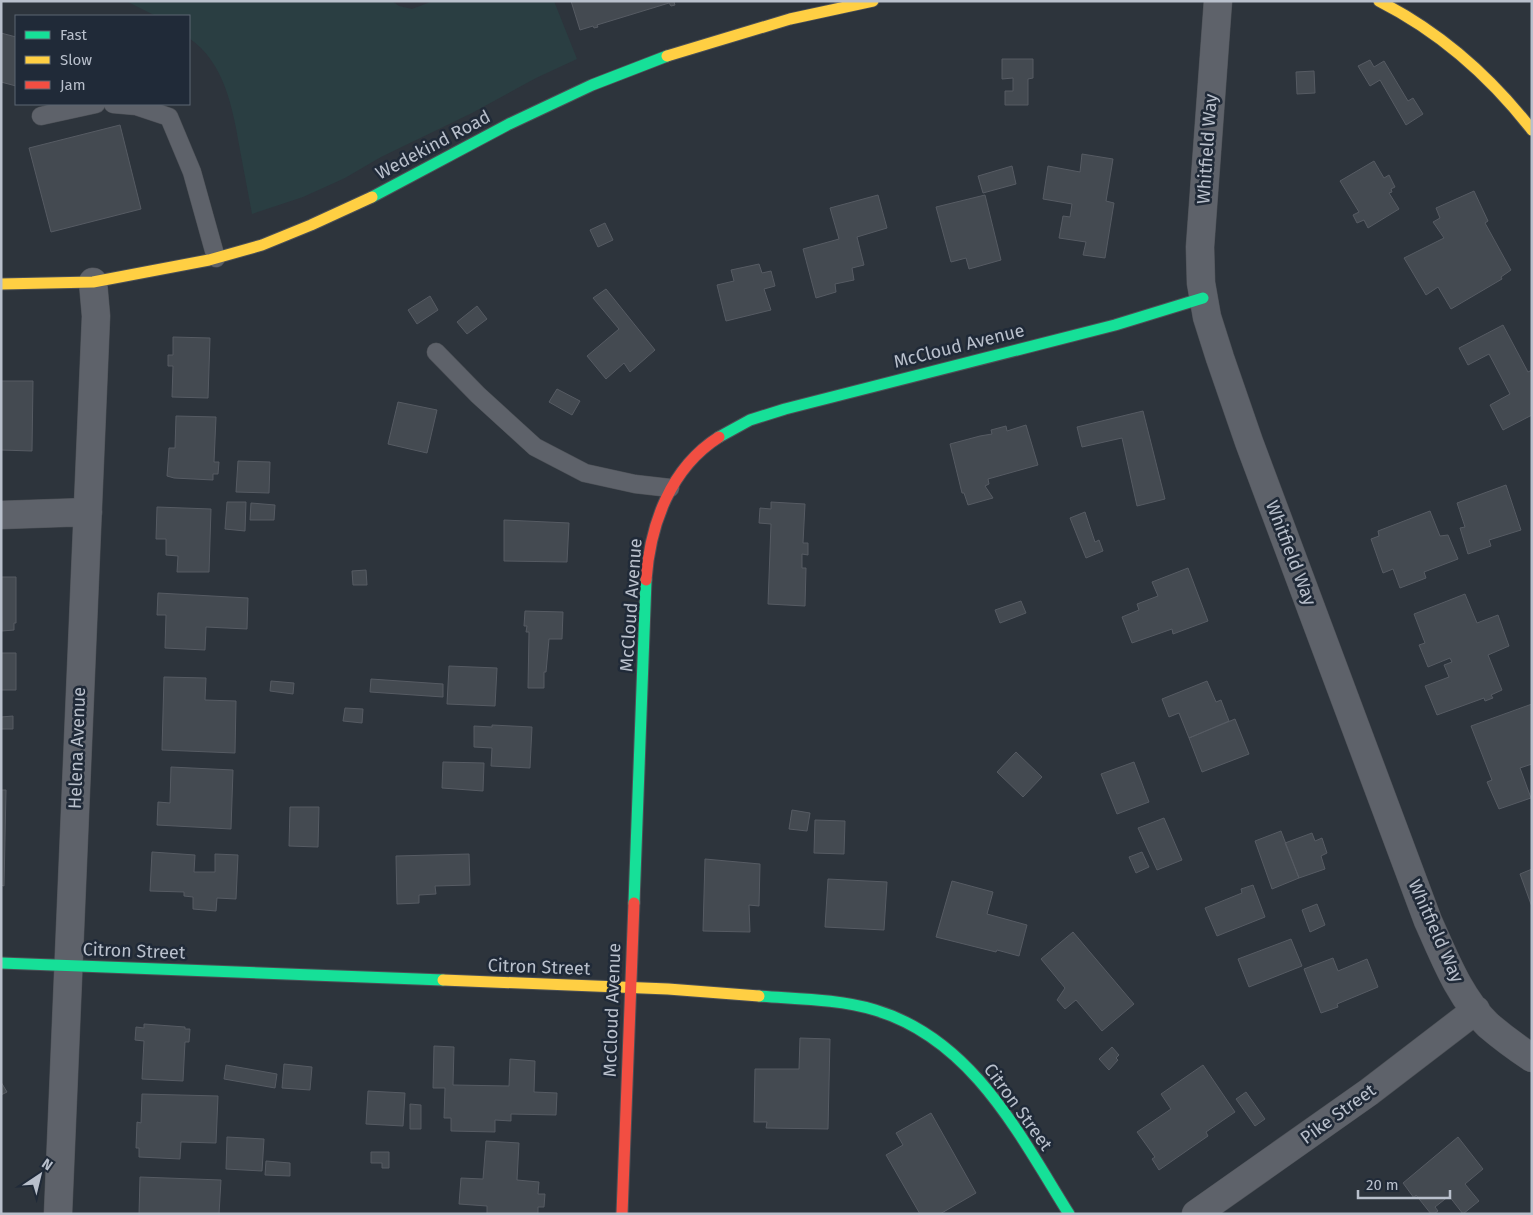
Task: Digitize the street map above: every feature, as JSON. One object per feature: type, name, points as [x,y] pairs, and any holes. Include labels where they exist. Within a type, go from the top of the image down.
[{"type":"street","name":"Wedekind Road","points":[[1,284],[93,282],[216,258],[262,245],[375,195],[509,124],[592,85],[654,61],[720,39],[790,19],[873,1]]},
{"type":"street","name":"Whitfield Way","points":[[1218,1],[1200,247],[1201,283],[1207,318],[1249,442],[1425,911],[1449,966],[1468,1001],[1488,1024],[1532,1058]]},
{"type":"street","points":[[1379,1],[1410,17],[1458,51],[1498,89],[1532,130]]},
{"type":"street","name":"Helena Avenue","points":[[58,1214],[96,316],[93,282]]},
{"type":"street","name":"McCloud Avenue","points":[[622,1214],[645,609],[649,555],[656,521],[670,488],[686,464],[706,444],[734,427],[769,414],[1115,325],[1204,298]]},
{"type":"street","points":[[1,515],[88,512]]},
{"type":"street","name":"Citron Street","points":[[1,964],[631,987],[775,996],[838,1002],[875,1010],[906,1022],[934,1038],[984,1084],[1007,1115],[1069,1214]]},
{"type":"street","name":"Pike Street","points":[[1196,1214],[1369,1092],[1476,1010]]},
{"type":"lane","points":[[41,116],[91,105]]},
{"type":"lane","points":[[125,105],[136,106],[169,117],[192,172],[216,258]]},
{"type":"lane","points":[[436,352],[478,395],[535,447],[586,473],[635,484],[670,488]]},
{"type":"green space","points":[[126,1],[392,1],[399,6],[412,9],[433,1],[554,1],[577,59],[381,157],[345,178],[303,197],[252,214],[230,103],[219,74],[211,60],[190,39],[190,15],[154,15]]},
{"type":"building","points":[[571,1],[676,1],[674,2],[675,5],[671,6],[669,3],[597,25],[598,27],[594,28],[593,26],[580,30]]},
{"type":"building","points":[[1,33],[15,37],[15,86],[1,82]]},
{"type":"building","points":[[1002,59],[1033,59],[1033,78],[1028,79],[1028,105],[1005,105],[1005,91],[1013,91],[1013,78],[1002,79]]},
{"type":"building","points":[[1370,60],[1374,67],[1384,61],[1408,101],[1413,98],[1423,114],[1406,125],[1380,80],[1370,86],[1358,66]]},
{"type":"building","points":[[1314,71],[1315,93],[1297,94],[1296,72]]},
{"type":"building","points":[[120,125],[141,209],[51,232],[29,148]]},
{"type":"building","points":[[1082,154],[1113,159],[1106,201],[1114,203],[1105,258],[1083,255],[1086,242],[1059,238],[1063,216],[1070,217],[1072,204],[1043,199],[1048,166],[1080,172]]},
{"type":"building","points":[[1374,161],[1384,178],[1389,175],[1395,187],[1389,193],[1399,209],[1368,228],[1364,220],[1357,223],[1353,215],[1359,212],[1340,181]]},
{"type":"building","points":[[1012,166],[1016,184],[983,193],[978,176]]},
{"type":"building","points":[[1474,191],[1488,221],[1485,223],[1511,270],[1501,277],[1502,279],[1451,309],[1438,287],[1426,295],[1404,258],[1444,238],[1433,222],[1440,218],[1436,208]]},
{"type":"building","points":[[878,195],[887,228],[857,237],[864,265],[852,268],[854,280],[835,284],[836,292],[816,298],[803,249],[839,239],[830,208]]},
{"type":"building","points":[[985,195],[1001,260],[969,269],[966,258],[951,262],[936,207]]},
{"type":"building","points":[[605,223],[613,240],[598,247],[590,230]]},
{"type":"building","points":[[759,264],[762,273],[771,271],[775,286],[764,289],[771,310],[726,321],[717,285],[734,281],[731,270]]},
{"type":"building","points":[[606,289],[655,350],[630,372],[624,363],[606,379],[587,356],[619,329],[593,298]]},
{"type":"building","points":[[430,296],[438,310],[417,324],[408,310]]},
{"type":"building","points":[[477,306],[487,319],[467,334],[457,322]]},
{"type":"building","points":[[1503,325],[1528,372],[1532,370],[1532,415],[1503,430],[1490,405],[1510,394],[1489,354],[1468,365],[1459,348]]},
{"type":"building","points":[[173,337],[210,338],[208,398],[172,397],[173,366],[168,366],[168,355],[173,355]]},
{"type":"building","points":[[1,381],[33,381],[32,451],[1,450]]},
{"type":"building","points":[[557,389],[580,401],[572,415],[549,402]]},
{"type":"building","points":[[398,402],[437,410],[427,453],[388,444]]},
{"type":"building","points":[[1143,411],[1165,499],[1137,506],[1122,438],[1082,447],[1077,427]]},
{"type":"building","points":[[176,416],[216,417],[214,462],[219,462],[218,474],[213,474],[213,480],[167,476],[169,448],[175,448]]},
{"type":"building","points":[[1026,425],[1038,465],[988,479],[989,484],[985,486],[993,498],[968,505],[964,493],[962,493],[950,444],[992,434],[991,430],[1006,426],[1007,431]]},
{"type":"building","points":[[238,461],[270,462],[269,493],[236,492]]},
{"type":"building","points":[[1506,485],[1521,530],[1489,540],[1491,546],[1468,554],[1460,528],[1465,527],[1457,503]]},
{"type":"building","points":[[227,502],[246,502],[245,531],[225,529]]},
{"type":"building","points":[[771,502],[805,504],[803,543],[808,543],[808,555],[802,554],[802,568],[806,568],[805,606],[768,604],[771,524],[759,523],[760,508],[771,509]]},
{"type":"building","points":[[251,503],[275,505],[274,520],[250,520]]},
{"type":"building","points":[[157,507],[211,509],[209,572],[177,572],[178,556],[166,555],[166,539],[156,539]]},
{"type":"building","points":[[1430,511],[1440,536],[1448,535],[1458,559],[1424,572],[1426,578],[1400,588],[1393,569],[1383,573],[1371,539],[1379,536],[1378,531]]},
{"type":"building","points":[[1085,512],[1095,542],[1099,540],[1103,551],[1086,558],[1070,518]]},
{"type":"building","points":[[504,520],[569,523],[567,562],[504,561]]},
{"type":"building","points":[[1188,568],[1208,621],[1173,634],[1172,629],[1132,643],[1122,617],[1139,610],[1137,604],[1158,596],[1152,582]]},
{"type":"building","points":[[366,570],[367,585],[353,585],[352,571]]},
{"type":"building","points":[[1,577],[16,577],[16,623],[14,623],[14,630],[2,631]]},
{"type":"building","points":[[158,593],[248,598],[247,629],[206,627],[205,650],[165,648],[166,615],[157,615]]},
{"type":"building","points":[[1465,594],[1477,623],[1498,615],[1509,646],[1488,655],[1502,690],[1491,695],[1493,698],[1485,701],[1484,698],[1437,715],[1425,686],[1449,677],[1444,665],[1452,662],[1450,658],[1428,667],[1419,645],[1425,643],[1414,614]]},
{"type":"building","points":[[1021,601],[1026,613],[1000,623],[995,610]]},
{"type":"building","points":[[525,611],[563,612],[562,639],[549,639],[546,672],[544,672],[544,688],[528,688],[529,632],[526,632],[527,626],[524,626]]},
{"type":"building","points":[[1,653],[16,653],[16,690],[1,690]]},
{"type":"building","points":[[449,666],[497,668],[495,706],[447,704]]},
{"type":"building","points":[[164,677],[206,678],[205,700],[236,701],[235,753],[162,750]]},
{"type":"building","points":[[371,679],[443,684],[443,697],[370,692]]},
{"type":"building","points":[[271,681],[294,683],[293,694],[270,691]]},
{"type":"building","points":[[1207,681],[1216,702],[1221,700],[1229,721],[1189,738],[1179,713],[1169,717],[1162,699]]},
{"type":"building","points":[[1532,704],[1532,764],[1520,768],[1531,798],[1499,809],[1487,782],[1492,780],[1471,726]]},
{"type":"building","points":[[345,708],[363,709],[362,723],[343,721]]},
{"type":"building","points":[[13,716],[13,729],[1,729],[1,717]]},
{"type":"building","points":[[1235,719],[1249,754],[1202,772],[1189,738]]},
{"type":"building","points":[[492,725],[532,727],[530,768],[491,766],[492,748],[474,747],[474,726],[492,727]]},
{"type":"building","points":[[1016,752],[1042,777],[1023,797],[997,772]]},
{"type":"building","points":[[443,762],[484,763],[483,791],[442,788]]},
{"type":"building","points":[[1134,762],[1149,802],[1117,814],[1101,774]]},
{"type":"building","points":[[171,767],[233,770],[231,829],[157,825],[158,802],[170,803]]},
{"type":"building","points":[[1,790],[6,790],[4,886],[1,885]]},
{"type":"building","points":[[290,807],[319,807],[318,847],[289,846]]},
{"type":"building","points":[[792,810],[810,813],[807,831],[789,829]]},
{"type":"building","points":[[1164,818],[1182,860],[1157,870],[1138,828]]},
{"type":"building","points":[[815,820],[845,821],[844,854],[814,853]]},
{"type":"building","points":[[1281,831],[1299,878],[1272,889],[1255,841]]},
{"type":"building","points":[[1312,833],[1315,841],[1322,838],[1327,853],[1321,856],[1325,869],[1299,878],[1285,843]]},
{"type":"building","points":[[152,852],[195,855],[194,872],[215,872],[215,854],[238,855],[236,899],[217,898],[216,911],[193,909],[193,897],[184,896],[184,892],[150,891]]},
{"type":"building","points":[[1142,852],[1149,867],[1136,873],[1129,857]]},
{"type":"building","points":[[469,854],[470,885],[435,886],[436,894],[419,895],[419,903],[397,904],[396,856]]},
{"type":"building","points":[[705,859],[760,864],[759,906],[749,905],[750,932],[703,931]]},
{"type":"building","points":[[1532,869],[1532,907],[1520,874]]},
{"type":"building","points":[[828,879],[887,882],[884,930],[825,927]]},
{"type":"building","points":[[952,881],[993,892],[987,914],[1027,925],[1019,956],[936,937]]},
{"type":"building","points":[[1253,885],[1265,917],[1217,936],[1205,908],[1242,893],[1241,889]]},
{"type":"building","points":[[1317,904],[1325,925],[1310,932],[1302,910]]},
{"type":"building","points":[[1073,932],[1134,1004],[1102,1031],[1076,1000],[1065,1009],[1057,1000],[1065,988],[1041,959]]},
{"type":"building","points":[[1291,939],[1302,966],[1249,987],[1238,959]]},
{"type":"building","points":[[1333,958],[1338,971],[1367,959],[1378,987],[1337,1004],[1338,1007],[1321,1013],[1304,969]]},
{"type":"building","points":[[144,1024],[190,1029],[189,1042],[185,1042],[183,1081],[142,1079],[144,1041],[135,1040],[136,1027],[144,1028]]},
{"type":"building","points":[[800,1038],[830,1039],[828,1129],[766,1128],[767,1122],[754,1122],[755,1069],[799,1069]]},
{"type":"building","points":[[434,1046],[454,1047],[453,1085],[509,1086],[510,1059],[535,1061],[534,1092],[557,1093],[556,1115],[511,1114],[511,1121],[495,1120],[495,1132],[451,1131],[451,1118],[444,1118],[445,1088],[433,1088]]},
{"type":"building","points":[[1112,1047],[1119,1055],[1116,1058],[1118,1060],[1109,1070],[1099,1059]]},
{"type":"building","points":[[284,1064],[312,1067],[310,1090],[282,1088]]},
{"type":"building","points":[[226,1065],[277,1074],[275,1088],[224,1079]]},
{"type":"building","points":[[1203,1065],[1235,1112],[1206,1132],[1208,1136],[1159,1170],[1152,1159],[1155,1157],[1137,1132],[1171,1109],[1161,1094]]},
{"type":"building","points":[[1,1082],[7,1092],[1,1095]]},
{"type":"building","points":[[368,1091],[405,1093],[403,1126],[366,1124]]},
{"type":"building","points":[[1246,1092],[1265,1119],[1255,1126],[1236,1099]]},
{"type":"building","points":[[142,1094],[218,1096],[216,1143],[181,1142],[180,1159],[139,1157],[139,1148],[136,1148],[137,1122],[141,1123]]},
{"type":"building","points":[[410,1104],[421,1105],[421,1129],[410,1129]]},
{"type":"building","points":[[931,1113],[976,1193],[940,1214],[920,1214],[886,1155],[903,1145],[896,1133]]},
{"type":"building","points":[[227,1137],[264,1139],[262,1171],[226,1169]]},
{"type":"building","points":[[1458,1137],[1483,1169],[1465,1184],[1479,1201],[1463,1214],[1449,1196],[1435,1207],[1438,1211],[1431,1214],[1416,1195],[1414,1198],[1403,1183]]},
{"type":"building","points":[[486,1141],[519,1143],[517,1180],[539,1182],[538,1194],[545,1194],[544,1207],[538,1207],[538,1214],[487,1214],[487,1206],[459,1204],[461,1178],[483,1179]]},
{"type":"building","points":[[371,1152],[389,1152],[389,1168],[382,1168],[382,1163],[371,1163]]},
{"type":"building","points":[[266,1161],[290,1163],[290,1176],[265,1175]]},
{"type":"building","points":[[140,1177],[221,1180],[219,1214],[139,1214]]},
{"type":"traffic: fast","points":[[372,197],[509,124],[592,85],[667,56]]},
{"type":"traffic: fast","points":[[719,437],[750,420],[785,409],[1115,325],[1203,298]]},
{"type":"traffic: fast","points":[[634,903],[646,580]]},
{"type":"traffic: fast","points":[[1,963],[443,980]]},
{"type":"traffic: fast","points":[[759,996],[861,1006],[909,1024],[939,1043],[966,1066],[990,1093],[1031,1152],[1069,1214]]},
{"type":"traffic: slow","points":[[667,56],[790,19],[873,1]]},
{"type":"traffic: slow","points":[[1379,1],[1423,27],[1463,57],[1499,91],[1532,130]]},
{"type":"traffic: slow","points":[[1,284],[93,282],[209,260],[262,245],[372,197]]},
{"type":"traffic: slow","points":[[443,980],[668,989],[759,996]]},
{"type":"traffic: jam","points":[[646,580],[652,539],[658,519],[675,481],[687,465],[719,437]]},
{"type":"traffic: jam","points":[[622,1214],[634,903]]}]
